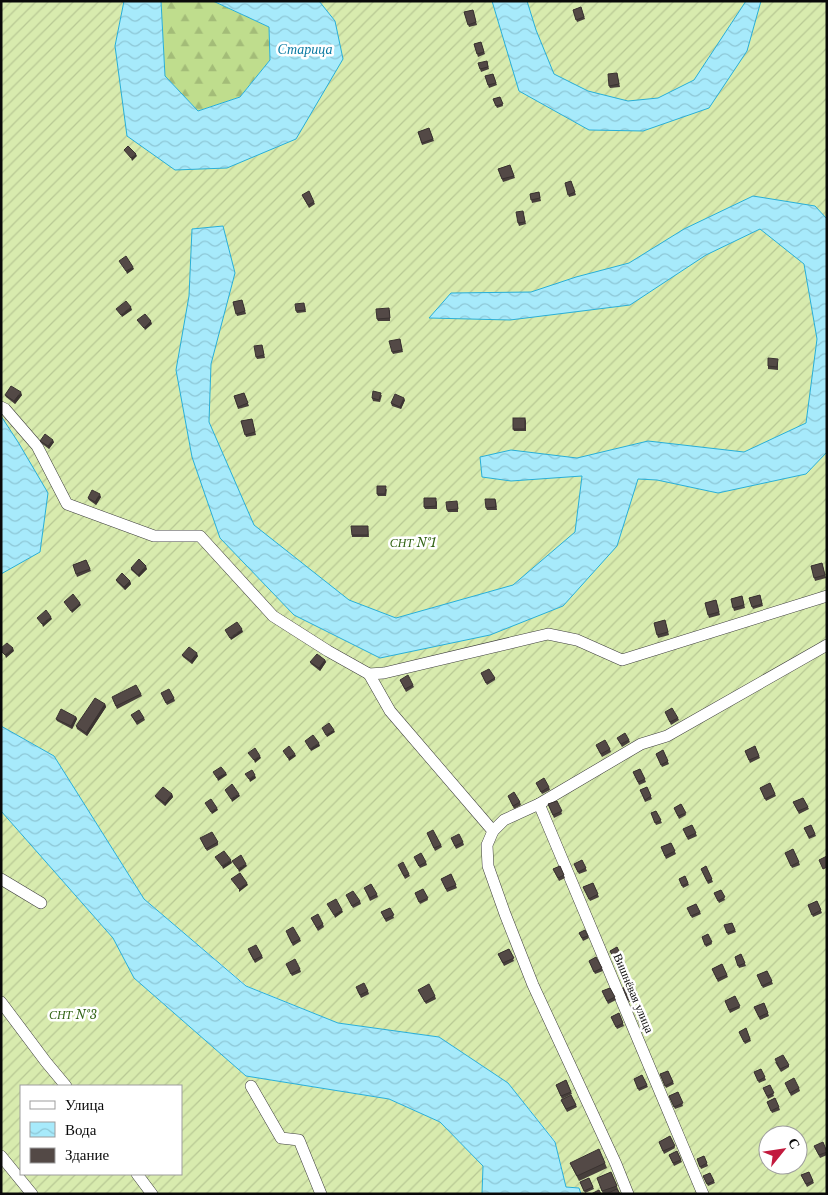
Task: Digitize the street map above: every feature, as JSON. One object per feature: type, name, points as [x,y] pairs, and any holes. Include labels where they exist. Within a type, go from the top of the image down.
[{"type":"street","points":[[1,407],[5,409],[37,446],[67,504],[154,536],[200,536],[273,616],[328,651],[369,674],[390,711],[493,831]]},
{"type":"street","points":[[369,674],[384,673],[548,634],[577,640],[622,660],[827,596]]},
{"type":"street","points":[[628,1194],[533,985],[488,866],[487,845],[493,831],[504,820],[539,804],[641,744],[667,736],[827,645]]},
{"type":"street","name":"Вишнёвая улица","points":[[539,804],[703,1194]]},
{"type":"street","points":[[1,879],[41,903]]},
{"type":"street","points":[[1,1002],[65,1085]]},
{"type":"street","points":[[252,1086],[281,1138],[299,1140],[321,1194]]},
{"type":"street","points":[[1,1156],[32,1194]]},
{"type":"street","points":[[138,1175],[152,1194]]},
{"type":"green space","name":"СНТ №1","points":[[1,1],[124,1],[115,47],[175,170],[335,21],[319,1],[827,1],[827,1194],[581,1194],[579,1188],[566,1187],[555,1141],[508,1083],[439,1037],[338,1023],[247,986],[144,899],[54,756],[1,726]]},
{"type":"green space","points":[[161,1],[213,1],[269,27],[270,60],[240,97],[198,111],[165,76]]},
{"type":"green space","name":"СНТ №3","points":[[1,811],[113,938],[134,978],[246,1076],[389,1099],[440,1122],[483,1166],[482,1194],[1,1194]]},
{"type":"water","name":"Старица","points":[[124,1],[161,1],[165,76],[198,111],[240,97],[270,60],[269,27],[213,1],[319,1],[335,21],[343,59],[296,139],[227,168],[175,170],[127,136],[115,46]]},
{"type":"water","points":[[492,1],[527,1],[536,30],[554,74],[588,91],[628,101],[658,98],[694,80],[746,1],[761,1],[747,51],[709,108],[643,131],[589,130],[519,91]]},
{"type":"water","points":[[753,196],[815,206],[827,219],[827,452],[806,474],[718,493],[657,480],[638,479],[617,546],[563,606],[490,635],[380,658],[294,615],[220,538],[192,457],[176,370],[189,296],[192,229],[223,226],[235,273],[211,364],[209,422],[254,525],[349,600],[396,618],[513,585],[575,532],[582,476],[511,481],[482,477],[480,457],[511,450],[577,458],[648,441],[744,452],[806,423],[817,339],[804,264],[760,229],[706,255],[630,305],[510,320],[429,318],[451,293],[531,292],[576,277],[629,263],[684,229]]},
{"type":"water","points":[[1,416],[48,493],[40,552],[1,574]]},
{"type":"water","points":[[1,726],[54,756],[144,899],[246,986],[338,1023],[439,1037],[508,1083],[555,1142],[566,1187],[579,1188],[581,1194],[482,1194],[483,1166],[440,1122],[389,1099],[246,1076],[134,978],[113,938],[1,811]]},
{"type":"building","points":[[581,7],[584,17],[576,20],[573,10]]},
{"type":"building","points":[[473,10],[476,22],[468,25],[464,12]]},
{"type":"building","points":[[481,42],[484,52],[477,54],[474,44]]},
{"type":"building","points":[[487,61],[488,67],[480,69],[478,63]]},
{"type":"building","points":[[617,73],[619,84],[609,86],[608,74]]},
{"type":"building","points":[[493,74],[496,83],[488,85],[485,76]]},
{"type":"building","points":[[500,97],[503,104],[496,106],[493,99]]},
{"type":"building","points":[[429,128],[433,139],[422,143],[418,132]]},
{"type":"building","points":[[128,146],[136,154],[131,158],[124,150]]},
{"type":"building","points":[[510,165],[514,176],[502,179],[498,169]]},
{"type":"building","points":[[571,181],[575,192],[568,195],[565,183]]},
{"type":"building","points":[[309,191],[314,202],[308,205],[302,195]]},
{"type":"building","points":[[539,192],[540,198],[531,200],[530,194]]},
{"type":"building","points":[[523,211],[525,222],[518,223],[516,212]]},
{"type":"building","points":[[126,256],[133,267],[126,271],[119,261]]},
{"type":"building","points":[[242,300],[245,311],[236,314],[233,302]]},
{"type":"building","points":[[126,301],[131,307],[121,315],[116,309]]},
{"type":"building","points":[[304,303],[305,310],[296,311],[295,304]]},
{"type":"building","points":[[389,308],[390,318],[377,319],[376,309]]},
{"type":"building","points":[[145,314],[151,321],[144,328],[137,320]]},
{"type":"building","points":[[400,339],[402,350],[392,352],[389,341]]},
{"type":"building","points":[[262,345],[264,355],[256,357],[254,346]]},
{"type":"building","points":[[768,358],[778,359],[777,367],[768,366]]},
{"type":"building","points":[[11,386],[21,392],[14,401],[5,395]]},
{"type":"building","points":[[373,391],[381,393],[379,400],[372,398]]},
{"type":"building","points":[[244,393],[248,403],[238,407],[234,396]]},
{"type":"building","points":[[395,394],[404,398],[400,407],[391,403]]},
{"type":"building","points":[[513,418],[525,418],[525,429],[513,429]]},
{"type":"building","points":[[252,419],[255,432],[245,435],[241,421]]},
{"type":"building","points":[[45,434],[53,440],[48,446],[40,441]]},
{"type":"building","points":[[377,486],[386,486],[385,494],[377,494]]},
{"type":"building","points":[[92,490],[100,494],[95,502],[88,498]]},
{"type":"building","points":[[424,498],[436,498],[436,506],[424,507]]},
{"type":"building","points":[[485,499],[495,499],[496,507],[486,508]]},
{"type":"building","points":[[457,501],[458,509],[447,510],[446,502]]},
{"type":"building","points":[[351,526],[368,526],[368,535],[352,535]]},
{"type":"building","points":[[139,559],[146,566],[138,575],[131,568]]},
{"type":"building","points":[[86,560],[90,569],[76,574],[73,565]]},
{"type":"building","points":[[822,563],[825,575],[814,578],[811,566]]},
{"type":"building","points":[[122,573],[130,581],[124,587],[116,580]]},
{"type":"building","points":[[73,594],[80,603],[71,611],[64,602]]},
{"type":"building","points":[[760,595],[762,604],[752,607],[749,598]]},
{"type":"building","points":[[742,596],[744,605],[733,608],[731,599]]},
{"type":"building","points":[[716,600],[719,612],[708,615],[705,603]]},
{"type":"building","points":[[46,610],[51,617],[42,624],[37,618]]},
{"type":"building","points":[[665,620],[668,632],[657,635],[654,623]]},
{"type":"building","points":[[237,622],[242,629],[230,638],[225,630]]},
{"type":"building","points":[[7,643],[13,648],[5,655],[1,648]]},
{"type":"building","points":[[189,647],[197,653],[191,661],[182,655]]},
{"type":"building","points":[[317,654],[325,660],[319,668],[310,662]]},
{"type":"building","points":[[489,669],[495,678],[486,683],[481,673]]},
{"type":"building","points":[[408,675],[413,685],[405,689],[400,680]]},
{"type":"building","points":[[136,685],[141,694],[116,706],[112,697]]},
{"type":"building","points":[[169,689],[174,698],[166,703],[161,693]]},
{"type":"building","points":[[95,698],[105,704],[86,733],[76,726]]},
{"type":"building","points":[[672,708],[678,718],[670,722],[665,712]]},
{"type":"building","points":[[61,709],[76,717],[71,726],[56,719]]},
{"type":"building","points":[[139,710],[144,718],[136,722],[131,715]]},
{"type":"building","points":[[329,723],[334,730],[326,735],[322,728]]},
{"type":"building","points":[[625,733],[629,740],[621,744],[617,738]]},
{"type":"building","points":[[313,735],[319,743],[310,749],[305,741]]},
{"type":"building","points":[[605,740],[610,749],[601,754],[596,745]]},
{"type":"building","points":[[289,746],[295,754],[288,758],[283,751]]},
{"type":"building","points":[[755,746],[759,756],[749,760],[745,751]]},
{"type":"building","points":[[255,748],[260,756],[254,760],[248,753]]},
{"type":"building","points":[[663,750],[668,761],[661,765],[656,754]]},
{"type":"building","points":[[221,767],[226,773],[217,778],[213,772]]},
{"type":"building","points":[[640,769],[645,779],[638,782],[633,772]]},
{"type":"building","points":[[252,770],[255,775],[249,779],[245,774]]},
{"type":"building","points":[[544,778],[549,787],[541,792],[536,783]]},
{"type":"building","points":[[770,783],[775,794],[765,799],[760,788]]},
{"type":"building","points":[[232,784],[239,794],[231,799],[225,790]]},
{"type":"building","points":[[163,787],[172,794],[165,803],[155,796]]},
{"type":"building","points":[[647,787],[651,796],[645,800],[640,790]]},
{"type":"building","points":[[514,792],[520,802],[513,806],[508,796]]},
{"type":"building","points":[[803,798],[808,807],[798,811],[793,802]]},
{"type":"building","points":[[211,799],[217,808],[211,812],[205,803]]},
{"type":"building","points":[[557,801],[562,811],[553,815],[548,804]]},
{"type":"building","points":[[681,804],[686,813],[678,816],[674,808]]},
{"type":"building","points":[[656,811],[661,820],[655,823],[651,813]]},
{"type":"building","points":[[692,825],[696,833],[687,837],[683,829]]},
{"type":"building","points":[[811,825],[815,834],[809,837],[804,828]]},
{"type":"building","points":[[433,830],[441,845],[434,848],[427,833]]},
{"type":"building","points":[[212,832],[218,842],[206,849],[200,838]]},
{"type":"building","points":[[459,834],[463,842],[455,846],[451,838]]},
{"type":"building","points":[[671,843],[675,851],[665,856],[661,847]]},
{"type":"building","points":[[793,849],[799,862],[791,866],[785,853]]},
{"type":"building","points":[[224,851],[231,860],[222,866],[215,857]]},
{"type":"building","points":[[421,853],[426,862],[419,866],[414,857]]},
{"type":"building","points":[[241,855],[246,864],[238,869],[232,861]]},
{"type":"building","points":[[827,856],[827,867],[823,869],[819,860]]},
{"type":"building","points":[[582,860],[586,868],[578,872],[574,864]]},
{"type":"building","points":[[403,862],[409,874],[404,876],[398,865]]},
{"type":"building","points":[[560,866],[564,875],[558,878],[553,869]]},
{"type":"building","points":[[706,866],[712,879],[707,881],[701,869]]},
{"type":"building","points":[[240,873],[247,883],[239,889],[231,879]]},
{"type":"building","points":[[451,874],[456,885],[446,889],[441,879]]},
{"type":"building","points":[[685,876],[688,883],[682,886],[679,879]]},
{"type":"building","points":[[593,883],[598,894],[589,899],[583,887]]},
{"type":"building","points":[[371,884],[377,894],[370,898],[364,888]]},
{"type":"building","points":[[423,889],[428,898],[419,902],[415,893]]},
{"type":"building","points":[[721,890],[725,897],[718,901],[714,893]]},
{"type":"building","points":[[353,891],[360,901],[352,906],[346,895]]},
{"type":"building","points":[[336,899],[342,910],[334,915],[327,904]]},
{"type":"building","points":[[817,901],[821,910],[812,915],[808,905]]},
{"type":"building","points":[[696,904],[700,912],[691,916],[687,908]]},
{"type":"building","points":[[390,908],[394,915],[385,919],[381,912]]},
{"type":"building","points":[[318,914],[323,924],[317,928],[311,918]]},
{"type":"building","points":[[732,923],[735,930],[727,933],[724,925]]},
{"type":"building","points":[[293,927],[300,939],[292,943],[286,931]]},
{"type":"building","points":[[585,930],[588,936],[582,938],[579,933]]},
{"type":"building","points":[[708,934],[712,942],[705,945],[702,937]]},
{"type":"building","points":[[256,945],[262,956],[254,960],[248,949]]},
{"type":"building","points":[[617,947],[622,957],[615,960],[610,951]]},
{"type":"building","points":[[509,949],[514,958],[503,963],[498,954]]},
{"type":"building","points":[[741,954],[745,963],[738,966],[735,957]]},
{"type":"building","points":[[596,957],[602,968],[594,972],[589,961]]},
{"type":"building","points":[[295,959],[300,969],[291,974],[286,964]]},
{"type":"building","points":[[722,964],[727,975],[717,979],[712,969]]},
{"type":"building","points":[[767,971],[772,981],[762,986],[757,975]]},
{"type":"building","points":[[364,983],[368,991],[360,995],[356,987]]},
{"type":"building","points":[[632,983],[638,995],[628,1000],[623,988]]},
{"type":"building","points":[[429,984],[435,996],[425,1002],[418,990]]},
{"type":"building","points":[[610,988],[615,997],[607,1001],[602,991]]},
{"type":"building","points":[[735,996],[740,1006],[729,1010],[725,1001]]},
{"type":"building","points":[[764,1003],[768,1013],[759,1017],[754,1007]]},
{"type":"building","points":[[619,1013],[623,1023],[616,1027],[611,1017]]},
{"type":"building","points":[[646,1017],[649,1025],[642,1028],[638,1020]]},
{"type":"building","points":[[746,1028],[750,1039],[744,1042],[739,1032]]},
{"type":"building","points":[[783,1055],[789,1065],[780,1069],[775,1059]]},
{"type":"building","points":[[761,1069],[765,1077],[758,1081],[754,1072]]},
{"type":"building","points":[[668,1071],[673,1082],[665,1086],[660,1074]]},
{"type":"building","points":[[642,1075],[647,1085],[638,1089],[634,1079]]},
{"type":"building","points":[[794,1078],[799,1088],[790,1093],[785,1083]]},
{"type":"building","points":[[566,1080],[571,1092],[561,1096],[556,1085]]},
{"type":"building","points":[[770,1085],[774,1093],[767,1096],[763,1088]]},
{"type":"building","points":[[678,1092],[683,1103],[674,1107],[669,1096]]},
{"type":"building","points":[[571,1095],[576,1105],[566,1109],[561,1100]]},
{"type":"building","points":[[775,1098],[779,1107],[771,1111],[767,1102]]},
{"type":"building","points":[[670,1136],[675,1146],[663,1151],[659,1142]]},
{"type":"building","points":[[823,1142],[827,1152],[819,1155],[814,1146]]},
{"type":"building","points":[[599,1149],[605,1163],[577,1176],[570,1163]]},
{"type":"building","points":[[677,1151],[681,1160],[673,1163],[669,1155]]},
{"type":"building","points":[[704,1156],[707,1163],[700,1167],[697,1159]]},
{"type":"building","points":[[611,1172],[617,1186],[602,1191],[597,1178]]},
{"type":"building","points":[[808,1172],[813,1181],[806,1184],[801,1175],[808,1175]]},
{"type":"building","points":[[710,1173],[714,1181],[707,1184],[703,1176]]},
{"type":"building","points":[[589,1178],[593,1187],[584,1191],[580,1182]]},
{"type":"building","points":[[617,1189],[620,1194],[606,1194]]},
{"type":"building","points":[[599,1190],[601,1194],[591,1194]]}]
